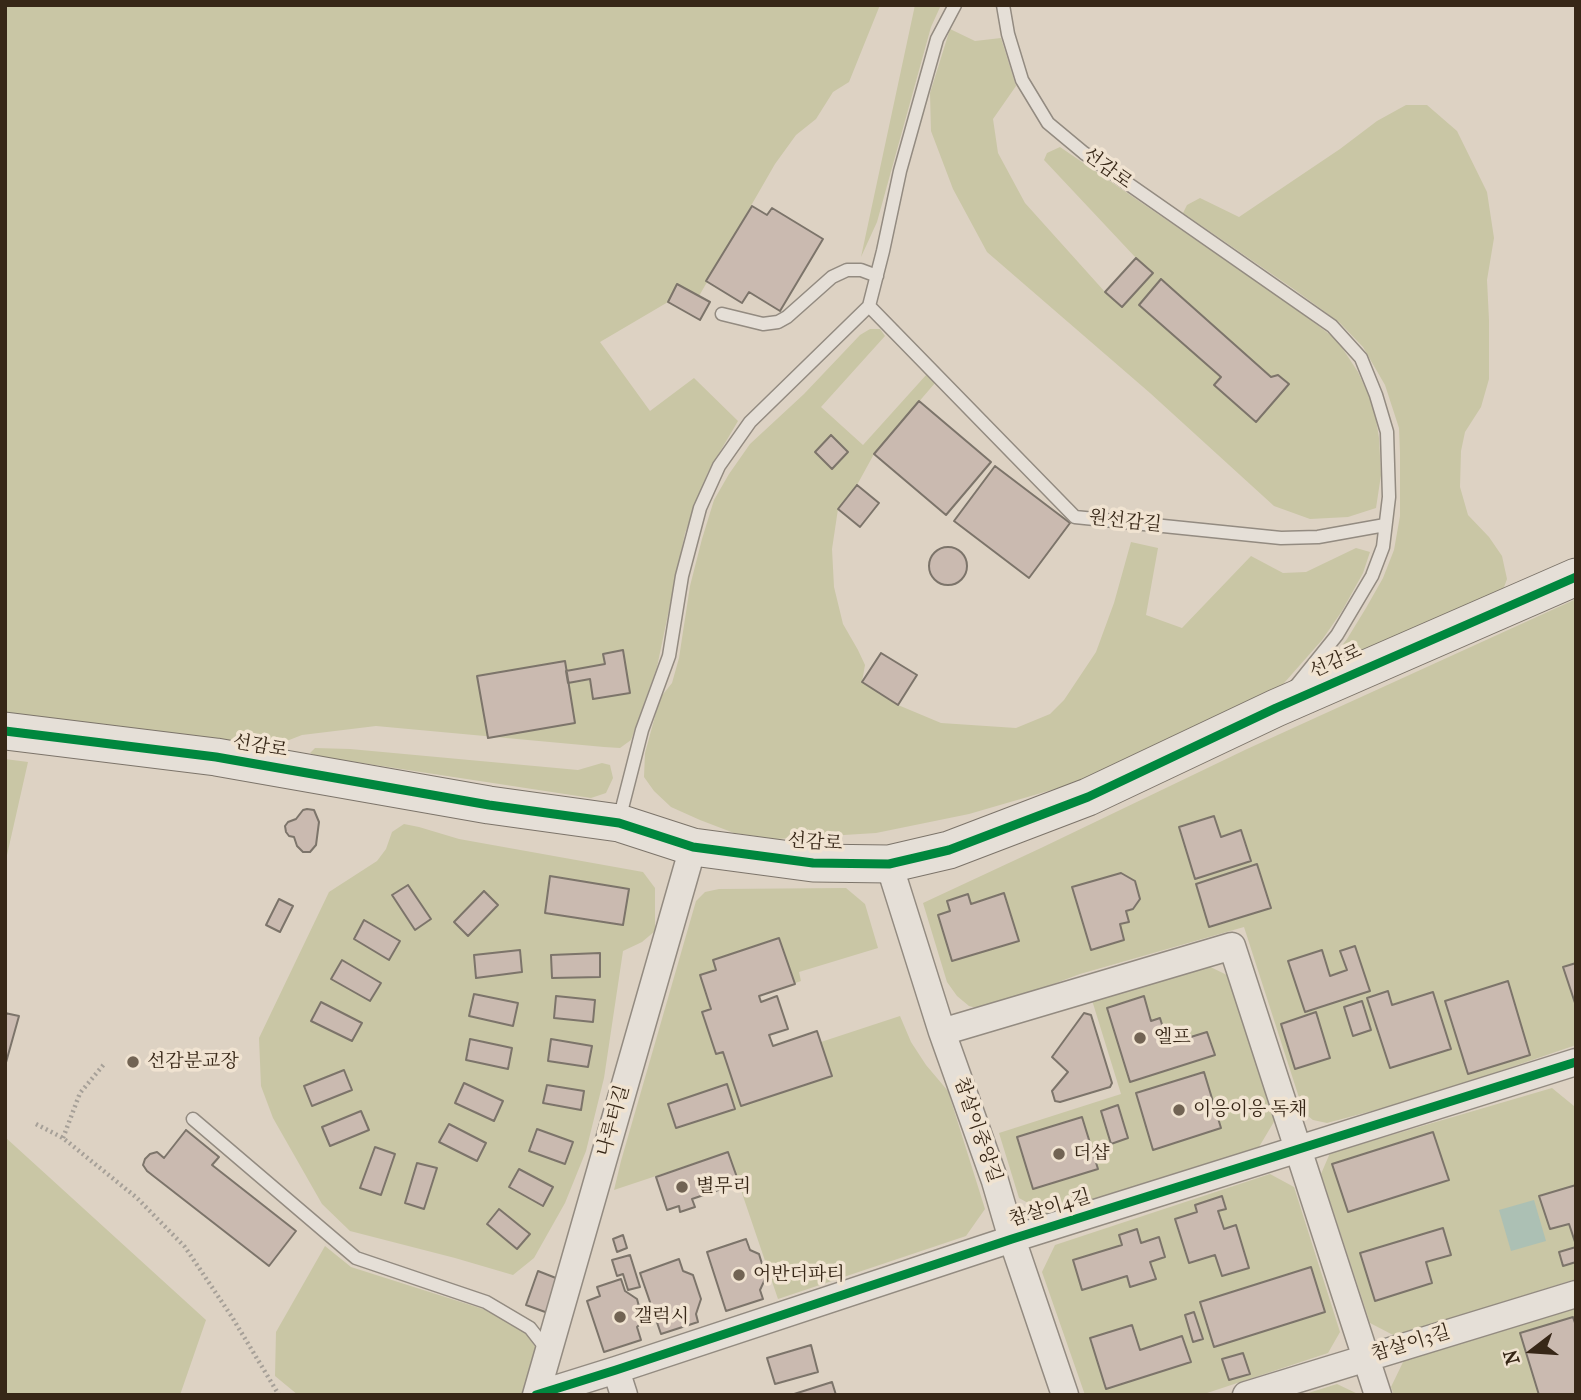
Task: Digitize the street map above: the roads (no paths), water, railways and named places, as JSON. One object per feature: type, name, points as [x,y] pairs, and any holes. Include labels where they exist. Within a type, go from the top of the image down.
[{"type":"street","name":"선감로","points":[[5,731],[216,757],[489,805],[619,823],[693,847],[813,863],[889,864],[949,849],[1088,797],[1276,708],[1576,576]]},
{"type":"street","name":"나루터길","points":[[536,1395],[693,847]]},
{"type":"street","name":"참살이중앙길","points":[[889,864],[942,1031],[995,1181],[1065,1395]]},
{"type":"street","points":[[942,1031],[1232,946],[1378,1395]]},
{"type":"street","name":"참살이4길","points":[[536,1395],[1012,1239],[1576,1062]]},
{"type":"street","name":"참살이3길","points":[[1247,1395],[1576,1294]]},
{"type":"street","points":[[616,1370],[624,1395]]},
{"type":"lane","points":[[619,823],[642,730],[669,656],[682,576],[700,508],[719,466],[750,422],[869,306],[901,171],[937,39],[955,5]]},
{"type":"lane","name":"선감로","points":[[1003,5],[1022,80],[1048,122],[1084,153],[1332,326],[1361,358],[1376,395],[1387,432],[1389,497],[1383,547],[1372,576],[1337,635],[1308,673],[1276,708]]},
{"type":"lane","points":[[722,314],[763,324],[778,322],[832,277],[847,270],[861,270],[877,276]]},
{"type":"lane","name":"원선감길","points":[[869,306],[1075,517],[1281,538],[1318,537],[1385,525]]},
{"type":"lane","points":[[193,1119],[356,1258],[486,1302],[530,1328],[548,1352]]},
{"type":"place","name":"엘프","points":[[1140,1038]]},
{"type":"place","name":"선감분교장","points":[[133,1062]]},
{"type":"place","name":"이응이응 독채","points":[[1179,1110]]},
{"type":"place","name":"더샵","points":[[1059,1154]]},
{"type":"place","name":"별무리","points":[[682,1187]]},
{"type":"place","name":"어반더파티","points":[[739,1275]]},
{"type":"place","name":"갤럭시","points":[[620,1317]]}]
